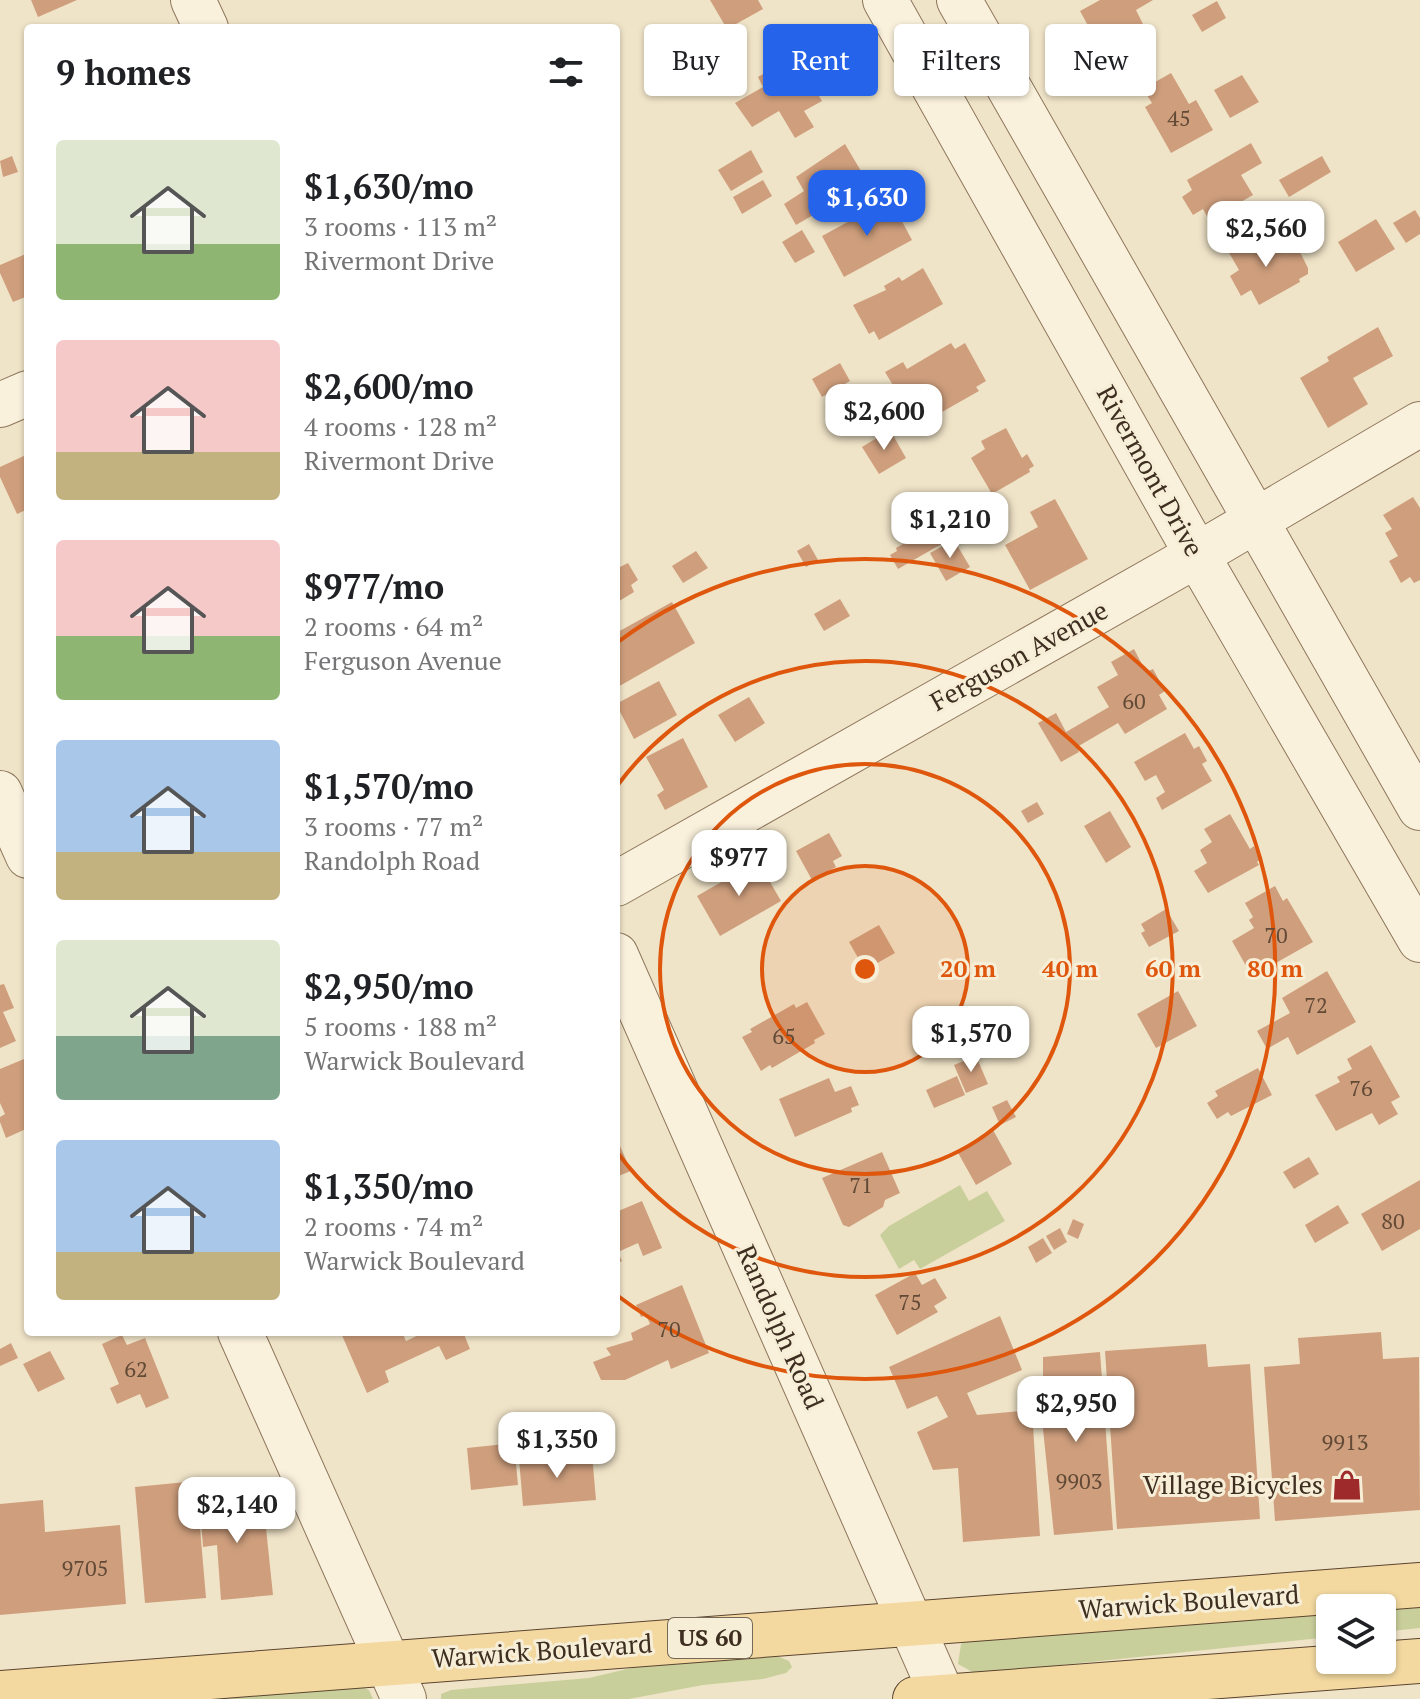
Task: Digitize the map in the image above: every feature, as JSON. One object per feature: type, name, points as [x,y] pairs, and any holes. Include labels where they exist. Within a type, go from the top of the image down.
[{"type":"main road","name":"Warwick Boulevard","points":[[0,1693],[396,1681],[910,1622],[1420,1585]]},
{"type":"main road","points":[[934,1698],[1420,1661]]},
{"type":"street","points":[[193,0],[204,24]]},
{"type":"street","name":"Rivermont Drive","points":[[885,0],[1197,555],[1420,940]]},
{"type":"street","points":[[959,0],[1420,808]]},
{"type":"street","points":[[0,405],[24,395]]},
{"type":"street","name":"Ferguson Avenue","points":[[620,882],[1197,555],[1420,424]]},
{"type":"street","points":[[0,793],[24,847]]},
{"type":"street","name":"Randolph Road","points":[[620,964],[910,1622],[934,1698]]},
{"type":"street","points":[[242,1336],[396,1681]]},
{"type":"green space","points":[[960,1185],[969,1201],[987,1191],[1005,1221],[920,1269],[914,1260],[899,1269],[880,1235],[889,1226]]},
{"type":"green space","points":[[1420,1600],[1420,1628],[1396,1631],[1396,1602]]},
{"type":"green space","points":[[1316,1609],[1316,1638],[976,1674],[958,1664],[961,1644],[971,1638]]},
{"type":"green space","points":[[767,1652],[789,1661],[792,1667],[786,1673],[763,1679],[703,1685],[629,1699],[441,1699],[441,1694],[451,1690],[589,1678],[648,1664]]},
{"type":"green space","points":[[362,1687],[369,1690],[373,1699],[211,1699]]},
{"type":"building","points":[[31,0],[77,0],[38,17]]},
{"type":"building","points":[[710,0],[758,0],[763,9],[736,24],[724,24]]},
{"type":"building","points":[[1100,0],[1153,0],[1136,10],[1143,24],[1087,24],[1080,11]]},
{"type":"building","points":[[1217,1],[1226,18],[1202,32],[1192,15]]},
{"type":"building","points":[[1171,73],[1189,104],[1196,100],[1213,130],[1171,153],[1145,107],[1152,103],[1148,96],[1156,96],[1156,82]]},
{"type":"building","points":[[1242,75],[1259,102],[1230,118],[1214,90]]},
{"type":"building","points":[[763,87],[763,96],[819,96],[822,101],[804,111],[814,127],[795,138],[779,111],[752,127],[735,103]]},
{"type":"building","points":[[1251,143],[1262,163],[1241,175],[1253,195],[1209,220],[1203,209],[1193,215],[1182,197],[1192,190],[1187,180]]},
{"type":"building","points":[[845,144],[868,183],[796,225],[784,204],[804,191],[796,177]]},
{"type":"building","points":[[751,150],[763,172],[731,191],[718,170]]},
{"type":"building","points":[[12,156],[18,172],[3,177],[0,161]]},
{"type":"building","points":[[1322,156],[1331,172],[1289,197],[1279,180]]},
{"type":"building","points":[[763,180],[772,196],[742,214],[733,197]]},
{"type":"building","points":[[890,199],[912,240],[844,277],[822,236]]},
{"type":"building","points":[[1415,210],[1420,218],[1420,234],[1406,243],[1393,223]]},
{"type":"building","points":[[1376,219],[1395,249],[1356,272],[1338,242]]},
{"type":"building","points":[[802,230],[815,252],[795,263],[782,242]]},
{"type":"building","points":[[1255,236],[1264,251],[1278,243],[1283,251],[1290,247],[1298,248],[1308,268],[1308,274],[1299,279],[1300,282],[1259,305],[1251,290],[1241,296],[1230,276],[1239,270],[1228,251]]},
{"type":"building","points":[[24,255],[24,298],[13,302],[0,273],[0,265]]},
{"type":"building","points":[[923,268],[943,304],[879,340],[874,331],[869,334],[853,305],[886,290],[884,286],[899,277],[902,281]]},
{"type":"building","points":[[1378,327],[1393,356],[1353,378],[1368,404],[1328,428],[1300,378],[1329,361],[1327,357]]},
{"type":"building","points":[[951,343],[955,349],[965,343],[986,381],[976,387],[979,391],[919,425],[885,372],[903,362],[907,369]]},
{"type":"building","points":[[840,363],[850,381],[822,397],[812,379]]},
{"type":"building","points":[[1006,428],[1022,458],[1027,454],[1034,466],[1029,469],[1030,472],[992,494],[971,458],[985,449],[981,441]]},
{"type":"building","points":[[890,430],[906,458],[879,474],[862,447]]},
{"type":"building","points":[[24,456],[24,511],[17,514],[0,477],[0,467]]},
{"type":"building","points":[[1413,497],[1420,508],[1420,580],[1414,583],[1410,577],[1401,583],[1389,561],[1398,556],[1385,533],[1392,529],[1383,515]]},
{"type":"building","points":[[1055,499],[1088,559],[1030,590],[1005,545],[1038,527],[1030,512]]},
{"type":"building","points":[[942,521],[952,538],[898,569],[890,555],[897,551],[896,548]]},
{"type":"building","points":[[954,540],[970,567],[946,581],[930,553]]},
{"type":"building","points":[[809,544],[818,560],[806,567],[797,551]]},
{"type":"building","points":[[696,551],[708,568],[683,583],[672,566]]},
{"type":"building","points":[[628,563],[638,580],[631,585],[634,592],[620,601],[620,567]]},
{"type":"building","points":[[840,599],[850,616],[824,631],[814,614]]},
{"type":"building","points":[[672,602],[695,643],[620,686],[620,631]]},
{"type":"building","points":[[1134,649],[1146,672],[1153,669],[1165,691],[1159,695],[1167,709],[1125,734],[1118,723],[1077,747],[1079,752],[1061,762],[1038,723],[1056,713],[1066,732],[1109,707],[1097,687],[1118,675],[1111,662]]},
{"type":"building","points":[[659,681],[677,715],[634,739],[620,712],[620,702]]},
{"type":"building","points":[[749,697],[765,723],[735,742],[718,715]]},
{"type":"building","points":[[1185,733],[1194,749],[1199,746],[1207,761],[1202,764],[1212,781],[1162,810],[1156,798],[1165,792],[1156,775],[1145,781],[1134,762]]},
{"type":"building","points":[[683,738],[708,787],[665,810],[657,795],[664,790],[646,757]]},
{"type":"building","points":[[1037,802],[1044,814],[1028,823],[1021,811]]},
{"type":"building","points":[[1110,811],[1131,847],[1106,863],[1084,826]]},
{"type":"building","points":[[1230,814],[1250,849],[1254,846],[1261,859],[1257,862],[1259,865],[1208,893],[1194,871],[1207,863],[1200,850],[1212,842],[1204,829]]},
{"type":"building","points":[[829,833],[842,856],[833,861],[836,867],[812,880],[796,851]]},
{"type":"building","points":[[758,861],[781,901],[720,936],[697,896]]},
{"type":"building","points":[[1275,886],[1283,901],[1287,898],[1313,942],[1274,964],[1272,961],[1250,973],[1232,941],[1254,928],[1249,920],[1253,917],[1245,903]]},
{"type":"building","points":[[1166,909],[1179,931],[1149,947],[1141,933],[1145,931],[1141,924]]},
{"type":"building","points":[[879,925],[895,953],[865,970],[849,942]]},
{"type":"building","points":[[1327,971],[1356,1022],[1297,1055],[1288,1037],[1267,1049],[1257,1031],[1290,1013],[1282,998]]},
{"type":"building","points":[[4,984],[14,1008],[3,1012],[16,1041],[0,1048],[0,985]]},
{"type":"building","points":[[1178,991],[1197,1026],[1156,1048],[1137,1014]]},
{"type":"building","points":[[807,1002],[825,1034],[772,1068],[770,1065],[761,1071],[742,1037],[752,1032],[750,1029],[794,1004],[796,1008]]},
{"type":"building","points":[[1371,1045],[1400,1097],[1391,1102],[1398,1114],[1379,1125],[1372,1113],[1336,1131],[1315,1095],[1340,1082],[1337,1077],[1352,1069],[1347,1059]]},
{"type":"building","points":[[976,1056],[988,1084],[966,1093],[954,1065]]},
{"type":"building","points":[[24,1059],[24,1130],[6,1138],[0,1122],[0,1117],[5,1114],[0,1103],[0,1069]]},
{"type":"building","points":[[1258,1068],[1272,1095],[1231,1116],[1228,1112],[1217,1119],[1207,1103],[1218,1096],[1215,1091]]},
{"type":"building","points":[[957,1076],[965,1095],[934,1108],[926,1090]]},
{"type":"building","points":[[829,1078],[835,1092],[851,1086],[859,1105],[851,1108],[852,1112],[795,1137],[779,1099]]},
{"type":"building","points":[[1007,1100],[1016,1117],[1000,1125],[992,1107]]},
{"type":"building","points":[[993,1130],[1012,1164],[976,1185],[957,1151]]},
{"type":"building","points":[[620,1146],[631,1171],[620,1175]]},
{"type":"building","points":[[882,1152],[900,1193],[885,1200],[883,1207],[849,1227],[843,1225],[822,1178]]},
{"type":"building","points":[[1309,1157],[1319,1174],[1294,1189],[1283,1172]]},
{"type":"building","points":[[1420,1180],[1420,1229],[1382,1251],[1361,1214]]},
{"type":"building","points":[[642,1201],[662,1248],[643,1256],[638,1243],[620,1251],[620,1210]]},
{"type":"building","points":[[1338,1205],[1349,1223],[1315,1243],[1305,1225]]},
{"type":"building","points":[[1073,1219],[1084,1224],[1078,1239],[1067,1234]]},
{"type":"building","points":[[1060,1228],[1067,1242],[1054,1250],[1046,1236]]},
{"type":"building","points":[[1043,1238],[1052,1253],[1036,1263],[1028,1247]]},
{"type":"building","points":[[915,1273],[922,1285],[935,1278],[947,1298],[934,1306],[938,1312],[897,1335],[875,1295]]},
{"type":"building","points":[[682,1285],[709,1353],[671,1369],[668,1360],[625,1380],[601,1380],[593,1362],[611,1355],[606,1348],[633,1340],[631,1333],[650,1324],[646,1315],[641,1317],[636,1305]]},
{"type":"building","points":[[1000,1316],[1022,1370],[967,1393],[977,1415],[1032,1410],[1040,1536],[963,1542],[958,1468],[933,1470],[917,1432],[948,1417],[937,1396],[907,1409],[889,1367]]},
{"type":"building","points":[[1381,1332],[1383,1359],[1419,1357],[1420,1510],[1275,1521],[1264,1367],[1300,1364],[1298,1338]]},
{"type":"building","points":[[120,1336],[127,1345],[145,1338],[169,1398],[146,1408],[140,1394],[117,1404],[110,1388],[119,1384],[102,1344]]},
{"type":"building","points":[[342,1336],[404,1336],[406,1341],[417,1336],[465,1336],[470,1349],[446,1360],[439,1346],[385,1371],[389,1382],[367,1393]]},
{"type":"building","points":[[11,1343],[18,1358],[0,1366],[0,1349]]},
{"type":"building","points":[[1206,1344],[1208,1367],[1250,1364],[1260,1519],[1117,1529],[1105,1351]]},
{"type":"building","points":[[50,1351],[65,1379],[38,1392],[23,1364]]},
{"type":"building","points":[[1100,1352],[1113,1530],[1054,1535],[1043,1429],[1043,1357]]},
{"type":"building","points":[[514,1443],[518,1485],[471,1490],[467,1448]]},
{"type":"building","points":[[592,1454],[596,1500],[523,1506],[519,1459]]},
{"type":"building","points":[[196,1481],[206,1598],[145,1603],[135,1487]]},
{"type":"building","points":[[252,1491],[254,1529],[266,1528],[273,1595],[221,1600],[217,1545],[203,1547],[199,1495]]},
{"type":"building","points":[[43,1500],[45,1532],[120,1525],[126,1604],[0,1615],[0,1504]]},
{"type":"place","name":"Village Bicycles","points":[[1347,1485]]}]
